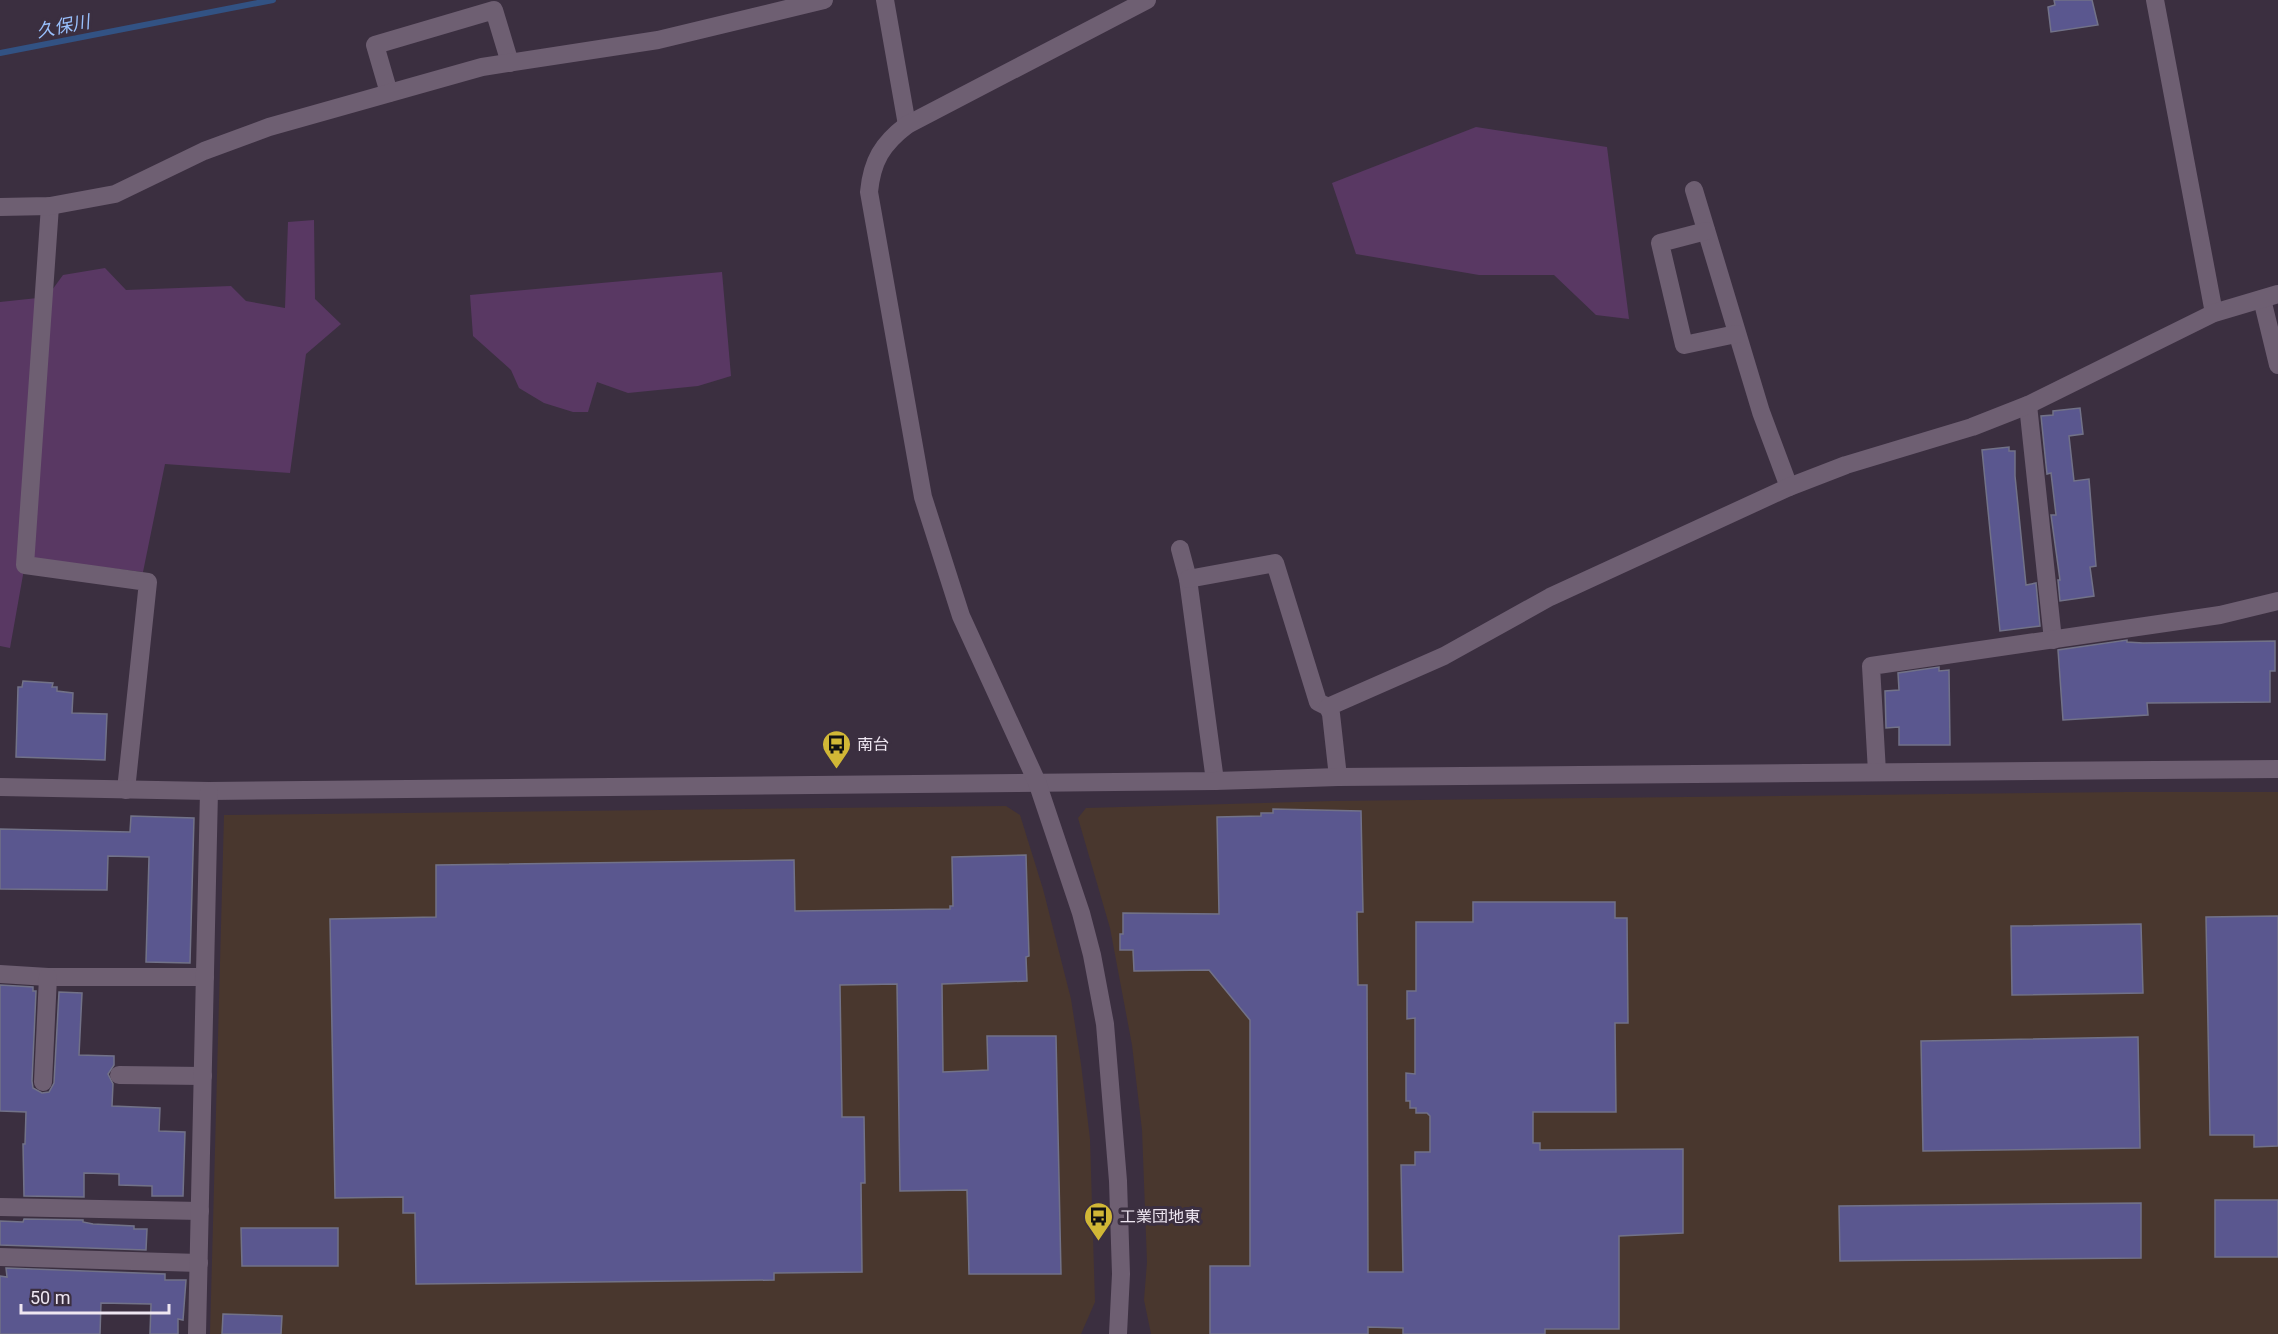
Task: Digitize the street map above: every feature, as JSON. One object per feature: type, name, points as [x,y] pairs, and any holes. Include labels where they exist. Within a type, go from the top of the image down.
[{"type":"street","points":[[0,207],[50,206],[115,194],[204,151],[269,127],[482,67],[658,40],[803,2],[824,0]]},
{"type":"street","points":[[885,0],[907,125]]},
{"type":"street","points":[[1118,1334],[1121,1274],[1118,1181],[1105,1024],[1081,913],[1037,782],[961,616],[923,497],[869,192],[871,171],[879,150],[907,125],[1147,0]]},
{"type":"street","points":[[2155,0],[2214,313]]},
{"type":"street","points":[[389,93],[375,45],[494,9],[510,63]]},
{"type":"street","points":[[1694,190],[1736,334],[1761,412],[1789,487]]},
{"type":"street","points":[[50,206],[25,565],[148,582],[126,790]]},
{"type":"street","points":[[1706,231],[1660,243],[1684,345],[1736,334]]},
{"type":"street","points":[[1328,707],[1444,656],[1550,597],[1789,487],[1846,465],[1972,427],[2028,405],[2214,313],[2270,296],[2278,365]]},
{"type":"street","points":[[2028,405],[2053,640]]},
{"type":"street","points":[[1180,549],[1188,579],[1215,782]]},
{"type":"street","points":[[1188,579],[1275,563],[1318,702],[1328,707],[1331,714],[1338,777]]},
{"type":"street","points":[[1877,772],[1871,666],[2220,615],[2278,601]]},
{"type":"street","points":[[0,787],[209,791],[1215,782],[1338,777],[2278,769]]},
{"type":"street","points":[[197,1334],[209,791]]},
{"type":"street","points":[[0,974],[48,977],[205,977]]},
{"type":"street","points":[[43,1082],[48,977]]},
{"type":"street","points":[[119,1075],[203,1076]]},
{"type":"street","points":[[0,1207],[200,1211]]},
{"type":"street","points":[[0,1257],[199,1263]]},
{"type":"shaded area","points":[[1476,127],[1607,147],[1629,319],[1596,315],[1554,275],[1479,275],[1356,254],[1332,183]]},
{"type":"shaded area","points":[[314,220],[315,299],[341,324],[306,354],[290,473],[165,464],[143,572],[26,558],[10,648],[0,646],[0,302],[47,297],[63,275],[105,268],[126,290],[231,286],[246,301],[285,308],[288,222]]},
{"type":"shaded area","points":[[722,272],[731,376],[698,386],[628,393],[597,382],[588,412],[573,412],[544,403],[519,388],[511,370],[473,336],[470,295]]},
{"type":"shaded area","points":[[2278,792],[2278,1334],[1151,1334],[1144,1300],[1147,1262],[1142,1130],[1132,1045],[1110,928],[1078,818],[1086,808],[1332,801]]},
{"type":"shaded area","points":[[1006,806],[1020,815],[1043,889],[1071,999],[1081,1064],[1090,1139],[1095,1302],[1081,1334],[210,1334],[224,815]]},
{"type":"building","points":[[2054,0],[2092,0],[2098,25],[2051,32],[2048,7],[2055,5]]},
{"type":"building","points":[[2080,408],[2083,434],[2069,436],[2074,481],[2089,479],[2096,566],[2090,567],[2094,596],[2060,601],[2058,580],[2060,580],[2051,515],[2056,515],[2051,473],[2047,474],[2041,416],[2053,415],[2053,411]]},
{"type":"building","points":[[2009,447],[2009,451],[2015,451],[2015,476],[2026,585],[2036,583],[2040,626],[2000,631],[1982,450]]},
{"type":"building","points":[[2127,640],[2127,642],[2143,643],[2275,641],[2275,671],[2270,671],[2270,702],[2147,703],[2148,715],[2063,720],[2058,650]]},
{"type":"building","points":[[1939,667],[1939,671],[1949,670],[1950,745],[1899,745],[1899,727],[1886,728],[1885,691],[1899,690],[1898,673]]},
{"type":"building","points":[[23,681],[53,683],[52,687],[57,687],[57,691],[73,693],[72,713],[107,714],[105,760],[16,757],[18,687],[22,687]]},
{"type":"building","points":[[1273,809],[1361,811],[1363,912],[1357,912],[1358,985],[1367,985],[1368,1272],[1403,1272],[1401,1165],[1415,1165],[1415,1152],[1430,1152],[1430,1116],[1427,1113],[1416,1113],[1416,1108],[1410,1108],[1410,1101],[1406,1101],[1406,1073],[1415,1074],[1415,1018],[1407,1019],[1407,991],[1416,991],[1416,922],[1473,922],[1473,902],[1615,902],[1615,918],[1627,918],[1628,1023],[1615,1023],[1616,1112],[1533,1112],[1533,1143],[1540,1143],[1540,1150],[1683,1149],[1683,1233],[1619,1236],[1619,1329],[1545,1329],[1545,1334],[1403,1334],[1403,1328],[1368,1327],[1368,1334],[1210,1334],[1210,1266],[1250,1266],[1250,1020],[1209,970],[1134,971],[1133,950],[1120,950],[1120,934],[1123,934],[1123,913],[1219,914],[1217,817],[1261,816],[1261,813],[1273,813]]},
{"type":"building","points":[[131,816],[194,818],[190,963],[146,962],[149,857],[108,856],[107,890],[0,889],[0,829],[130,832]]},
{"type":"building","points":[[1026,855],[1029,956],[1026,957],[1027,981],[942,984],[943,1072],[988,1070],[987,1036],[1056,1036],[1061,1274],[969,1274],[967,1190],[900,1191],[897,984],[840,985],[842,1117],[864,1117],[865,1183],[861,1183],[862,1272],[774,1273],[774,1280],[416,1284],[415,1213],[403,1213],[403,1197],[335,1198],[330,919],[436,917],[436,865],[794,860],[795,911],[950,909],[950,906],[953,906],[952,857]]},
{"type":"building","points":[[2278,916],[2278,1146],[2254,1147],[2254,1135],[2210,1135],[2206,917]]},
{"type":"building","points":[[2141,924],[2143,993],[2012,995],[2011,926]]},
{"type":"building","points":[[0,985],[33,987],[33,991],[36,991],[32,1081],[33,1088],[42,1093],[49,1092],[54,1083],[59,992],[82,993],[79,1055],[114,1056],[114,1065],[108,1074],[113,1084],[112,1106],[160,1108],[159,1131],[185,1132],[183,1196],[152,1196],[152,1186],[119,1185],[119,1174],[84,1173],[84,1197],[24,1196],[23,1144],[25,1144],[26,1112],[0,1111]]},
{"type":"building","points":[[2138,1037],[2140,1148],[1923,1151],[1921,1041]]},
{"type":"building","points":[[2215,1200],[2278,1200],[2278,1257],[2215,1257]]},
{"type":"building","points":[[2141,1203],[2141,1258],[1840,1261],[1839,1206]]},
{"type":"building","points":[[24,1219],[83,1220],[83,1222],[93,1224],[147,1229],[146,1250],[0,1245],[0,1221],[23,1222]]},
{"type":"building","points":[[241,1228],[338,1228],[338,1266],[242,1266]]},
{"type":"building","points":[[6,1268],[165,1274],[165,1280],[186,1280],[183,1320],[178,1319],[178,1334],[150,1334],[151,1304],[101,1303],[100,1334],[0,1334],[0,1276],[7,1277]]},
{"type":"building","points":[[223,1314],[282,1316],[281,1334],[222,1334]]},
{"type":"waterway","name":"久保川","points":[[0,53],[273,0]]},
{"type":"place","name":"南台","points":[[836,770]]},
{"type":"place","name":"工業団地東","points":[[1099,1242]]}]
